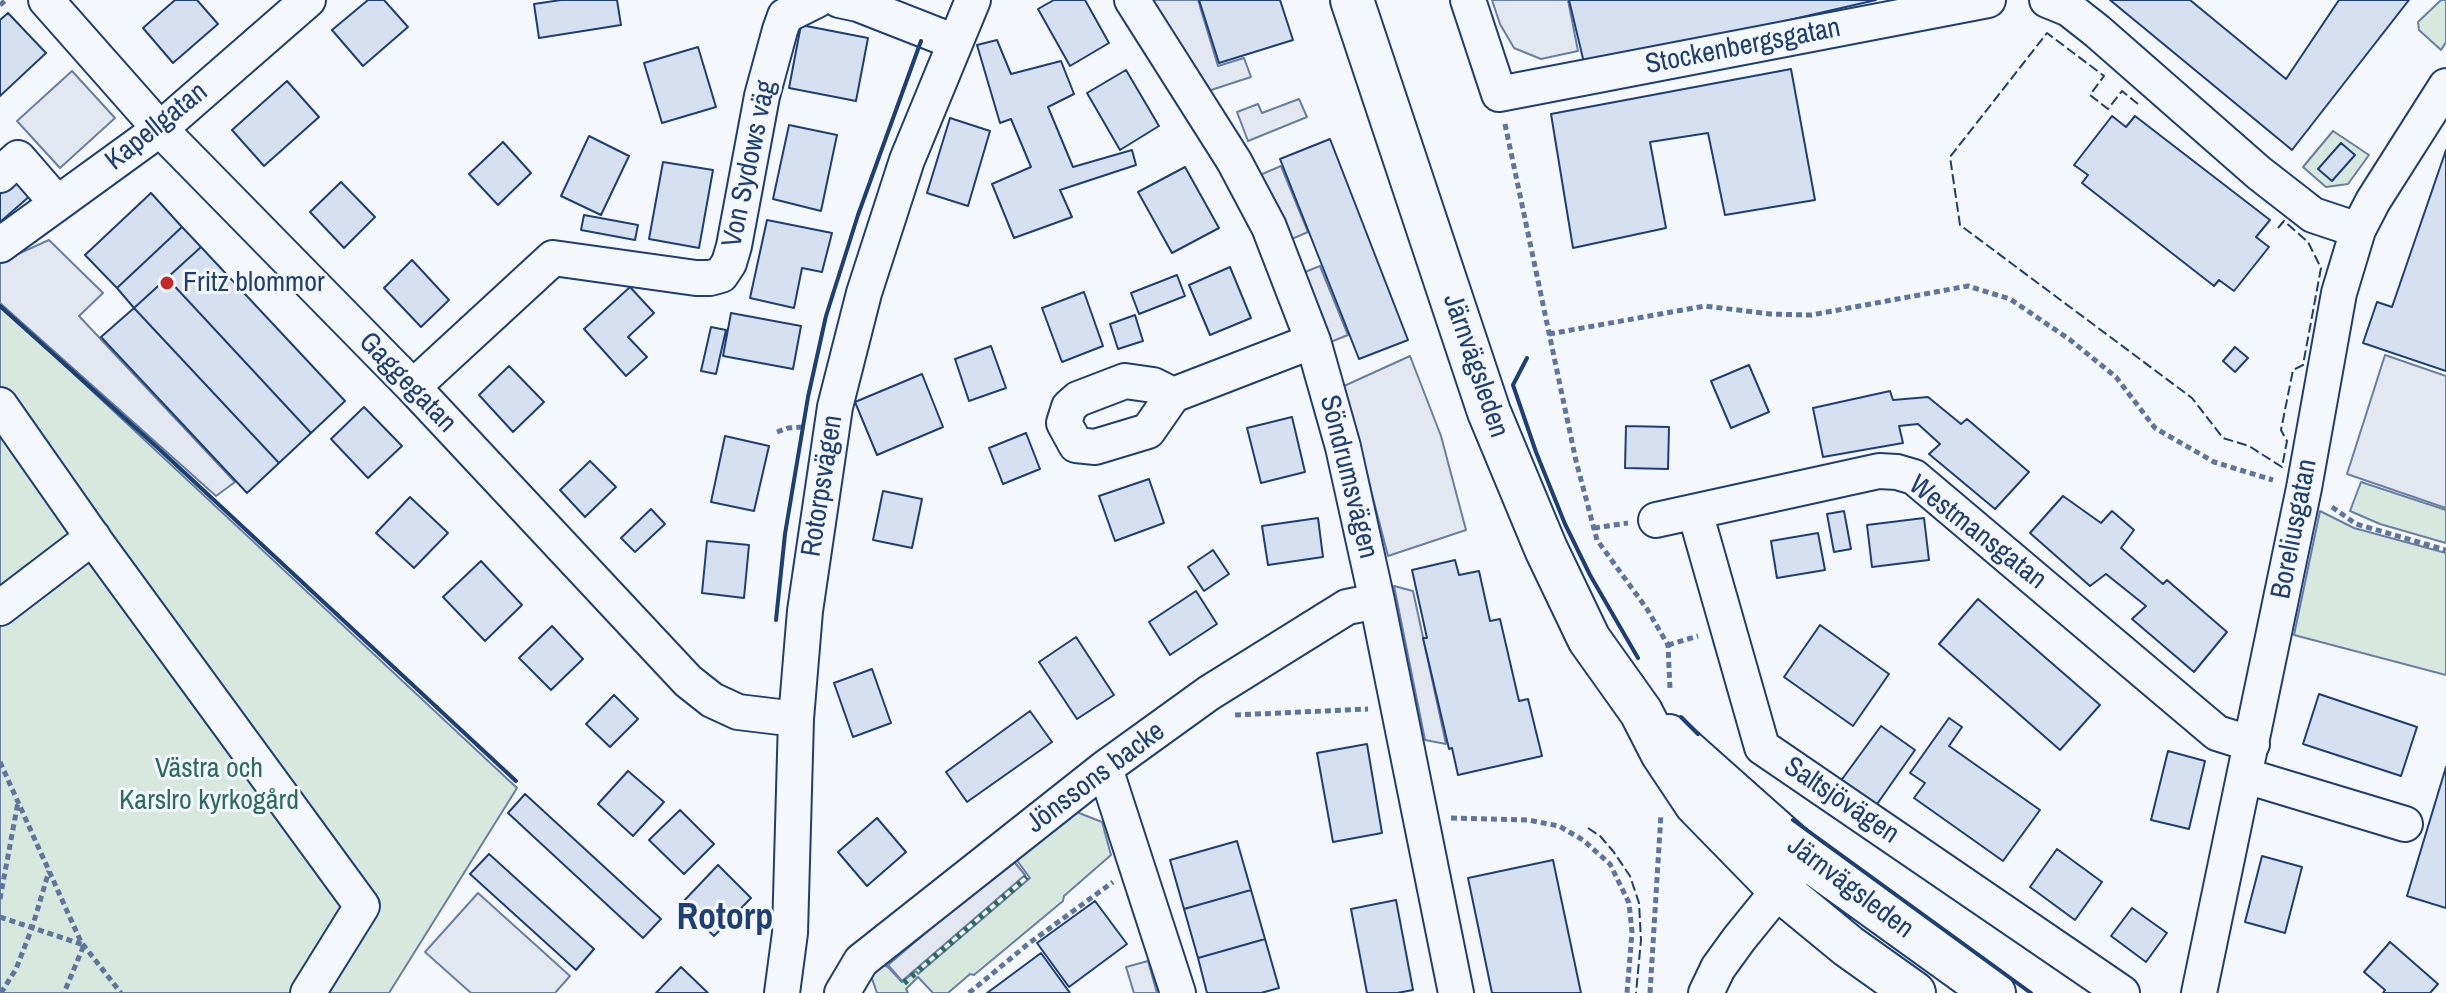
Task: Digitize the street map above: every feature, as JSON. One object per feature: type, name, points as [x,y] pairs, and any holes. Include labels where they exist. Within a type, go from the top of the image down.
[{"type":"main road","name":"Järnvägsleden","points":[[1352,0],[1489,412],[1546,549],[1589,639],[1805,857],[1994,993]]},
{"type":"main road","name":"Järnvägsleden","points":[[1656,705],[1662,753],[1696,804],[1780,890],[1848,946],[1914,993]]},
{"type":"street","name":"Gaggegatan","points":[[46,0],[160,129],[413,387],[688,681],[712,700],[738,712],[796,719]]},
{"type":"street","name":"Kapellgatan","points":[[0,245],[160,129],[308,0]]},
{"type":"street","name":"Von Sydows väg","points":[[413,387],[553,258],[696,278],[721,275],[734,246],[762,96],[780,30],[785,16],[817,0]]},
{"type":"street","points":[[839,0],[858,4],[955,42]]},
{"type":"street","name":"Rotorpsvägen","points":[[782,993],[790,933],[796,719],[811,559],[835,407],[864,293],[902,175],[973,0]]},
{"type":"street","name":"Söndrumsvägen","points":[[1132,0],[1234,161],[1269,227],[1313,341],[1343,447],[1377,601],[1456,993]]},
{"type":"street","points":[[1468,0],[1499,94]]},
{"type":"street","points":[[2047,0],[2069,9],[2097,31],[2259,173],[2313,215],[2358,230]]},
{"type":"street","name":"Stockenbergsgatan","points":[[1499,94],[1967,2]]},
{"type":"street","name":"Boreliusgatan","points":[[2199,993],[2304,488],[2339,293],[2358,230],[2385,181],[2446,86]]},
{"type":"street","points":[[0,175],[18,158],[57,203]]},
{"type":"street","points":[[1173,395],[1313,341]]},
{"type":"street","points":[[0,405],[362,906],[308,993]]},
{"type":"street","name":"Westmansgatan","points":[[1656,520],[1879,471],[1914,477],[2249,760],[2405,824]]},
{"type":"street","name":"Saltsjövägen","points":[[1695,512],[1762,747],[2122,993]]},
{"type":"street","points":[[0,608],[93,537]]},
{"type":"street","name":"Jönssons backe","points":[[842,993],[861,961],[1105,768],[1209,693],[1347,607],[1377,601]]},
{"type":"street","points":[[1105,768],[1178,993]]},
{"type":"street","points":[[1706,993],[1718,968],[1805,857]]},
{"type":"path","points":[[0,5],[6,0]]},
{"type":"path","points":[[1499,94],[1576,461],[1597,540],[1647,609],[1668,645],[1656,705]]},
{"type":"path","points":[[1549,334],[1705,306],[1811,315],[1968,286],[2010,299],[2069,339],[2116,377],[2155,428],[2214,462],[2304,488],[2356,524],[2446,550]]},
{"type":"path","points":[[777,432],[809,427]]},
{"type":"path","points":[[1233,715],[1359,711],[1380,706]]},
{"type":"path","points":[[0,762],[84,945],[121,993]]},
{"type":"path","points":[[0,899],[18,801]]},
{"type":"path","points":[[1650,993],[1661,811]]},
{"type":"path","points":[[1422,821],[1456,818],[1528,820],[1559,826],[1596,851],[1610,864],[1629,903],[1632,932],[1627,993]]},
{"type":"path","points":[[969,993],[1028,944],[1136,865]]},
{"type":"path","points":[[1,993],[16,969],[32,928],[49,870]]},
{"type":"path","points":[[0,917],[84,945]]},
{"type":"path","points":[[64,993],[84,945]]},
{"type":"path","points":[[108,993],[115,985]]},
{"type":"green space","points":[[2441,0],[2446,0],[2446,42],[2441,50],[2419,30],[2418,22]]},
{"type":"green space","points":[[2333,131],[2369,155],[2348,184],[2326,187],[2303,167]]},
{"type":"green space","name":"Västra och Karslro kyrkogård","points":[[0,305],[517,788],[389,993],[0,993]]},
{"type":"green space","points":[[2361,482],[2446,510],[2446,543],[2380,524],[2350,511]]},
{"type":"green space","points":[[2320,511],[2354,528],[2446,553],[2446,675],[2294,635]]},
{"type":"green space","points":[[1074,811],[1102,822],[1111,855],[1064,896],[1063,901],[948,993],[933,993],[918,977],[906,989],[908,993],[877,993],[869,970],[877,961],[888,967],[902,982],[916,971],[918,974],[1030,878],[1010,851]]},
{"type":"shaded area","points":[[1143,0],[1198,0],[1218,66],[1244,58],[1251,77],[1202,93]]},
{"type":"shaded area","points":[[1492,0],[1568,0],[1578,51],[1541,59],[1514,48],[1500,24]]},
{"type":"shaded area","points":[[72,71],[115,118],[60,168],[17,121]]},
{"type":"shaded area","points":[[1299,99],[1307,117],[1248,141],[1237,112],[1258,104],[1262,113]]},
{"type":"shaded area","points":[[1281,166],[1308,232],[1287,241],[1260,175]]},
{"type":"shaded area","points":[[49,240],[103,293],[79,316],[235,482],[216,496],[0,303],[0,262]]},
{"type":"shaded area","points":[[1320,266],[1348,335],[1328,343],[1300,274]]},
{"type":"shaded area","points":[[2385,355],[2446,376],[2446,508],[2347,474]]},
{"type":"shaded area","points":[[1410,356],[1441,436],[1466,530],[1388,556],[1344,386]]},
{"type":"shaded area","points":[[1394,586],[1413,591],[1446,744],[1425,740]]},
{"type":"shaded area","points":[[1012,859],[1025,875],[902,981],[888,965]]},
{"type":"shaded area","points":[[478,893],[570,976],[555,993],[471,993],[425,952]]},
{"type":"shaded area","points":[[1148,961],[1157,993],[1134,993],[1126,967]]},
{"type":"building","points":[[175,0],[197,0],[218,24],[173,63],[143,28]]},
{"type":"building","points":[[368,0],[384,0],[408,27],[363,66],[332,30]]},
{"type":"building","points":[[561,0],[617,0],[621,25],[539,38],[534,4]]},
{"type":"building","points":[[1054,0],[1085,0],[1109,43],[1070,66],[1038,9]]},
{"type":"building","points":[[1199,0],[1280,0],[1293,40],[1219,63]]},
{"type":"building","points":[[1569,0],[1876,0],[1585,67]]},
{"type":"building","points":[[2110,0],[2190,0],[2286,79],[2339,0],[2409,0],[2292,150]]},
{"type":"building","points":[[8,13],[46,53],[0,96],[0,20]]},
{"type":"building","points":[[801,25],[868,38],[856,101],[789,88]]},
{"type":"building","points":[[997,40],[1011,74],[1061,61],[1074,94],[1048,107],[1073,167],[1132,150],[1136,165],[1060,190],[1072,217],[1014,238],[992,184],[1031,167],[1011,119],[1000,123],[977,45]]},
{"type":"building","points":[[698,47],[716,107],[662,123],[644,63]]},
{"type":"building","points":[[1791,69],[1815,200],[1725,215],[1708,133],[1650,142],[1666,228],[1573,248],[1551,114]]},
{"type":"building","points":[[1126,70],[1159,126],[1120,150],[1087,93]]},
{"type":"building","points":[[287,81],[319,117],[264,166],[232,130]]},
{"type":"building","points":[[2112,116],[2126,127],[2135,116],[2270,220],[2256,237],[2269,247],[2234,291],[2219,280],[2214,286],[2082,183],[2088,175],[2074,165]]},
{"type":"building","points":[[950,118],[990,131],[968,206],[927,193]]},
{"type":"building","points":[[789,125],[837,135],[821,211],[773,199]]},
{"type":"building","points":[[589,136],[629,156],[601,215],[561,196]]},
{"type":"building","points":[[1330,139],[1408,340],[1359,359],[1280,159]]},
{"type":"building","points":[[503,142],[531,173],[498,205],[469,174]]},
{"type":"building","points":[[2341,143],[2355,155],[2332,181],[2318,169]]},
{"type":"building","points":[[2446,150],[2446,371],[2363,343],[2377,302],[2392,307]]},
{"type":"building","points":[[663,162],[713,170],[699,248],[649,239]]},
{"type":"building","points":[[1185,167],[1219,228],[1172,253],[1138,192]]},
{"type":"building","points":[[17,179],[31,195],[0,222],[0,194]]},
{"type":"building","points":[[341,182],[375,217],[344,248],[310,212]]},
{"type":"building","points":[[151,193],[182,227],[117,288],[85,255]]},
{"type":"building","points":[[584,215],[638,225],[635,240],[581,230]]},
{"type":"building","points":[[767,220],[832,233],[822,272],[802,268],[794,308],[750,298]]},
{"type":"building","points":[[182,227],[201,247],[134,308],[117,288]]},
{"type":"building","points":[[201,247],[345,401],[311,433],[167,278]]},
{"type":"building","points":[[412,260],[449,300],[421,327],[384,288]]},
{"type":"building","points":[[1230,267],[1251,318],[1210,335],[1189,285]]},
{"type":"building","points":[[1177,275],[1185,296],[1139,314],[1131,293]]},
{"type":"building","points":[[167,278],[311,433],[279,463],[134,308]]},
{"type":"building","points":[[630,287],[654,313],[628,337],[647,357],[626,376],[584,329]]},
{"type":"building","points":[[1084,292],[1103,346],[1062,362],[1042,308]]},
{"type":"building","points":[[134,308],[279,463],[247,493],[101,337]]},
{"type":"building","points":[[731,313],[801,326],[793,369],[723,356]]},
{"type":"building","points":[[1135,315],[1143,341],[1118,349],[1110,324]]},
{"type":"building","points":[[711,327],[726,330],[716,374],[701,371]]},
{"type":"building","points":[[991,346],[1006,388],[969,401],[955,359]]},
{"type":"building","points":[[2235,347],[2248,358],[2235,372],[2223,361]]},
{"type":"building","points":[[1749,365],[1769,412],[1731,428],[1711,381]]},
{"type":"building","points":[[509,366],[544,402],[513,432],[479,395]]},
{"type":"building","points":[[922,374],[943,427],[877,455],[855,402]]},
{"type":"building","points":[[1890,391],[1893,400],[1928,397],[1961,424],[1967,419],[2029,472],[1995,509],[1929,454],[1940,444],[1918,424],[1899,426],[1903,443],[1823,457],[1813,408]]},
{"type":"building","points":[[364,407],[402,446],[368,478],[331,439]]},
{"type":"building","points":[[1292,417],[1305,472],[1261,483],[1247,428]]},
{"type":"building","points":[[1626,426],[1669,427],[1668,469],[1625,468]]},
{"type":"building","points":[[1026,433],[1040,469],[1003,484],[989,448]]},
{"type":"building","points":[[725,436],[769,446],[754,511],[711,502]]},
{"type":"building","points":[[590,461],[616,487],[585,517],[560,490]]},
{"type":"building","points":[[1149,479],[1164,523],[1115,541],[1099,496]]},
{"type":"building","points":[[883,491],[922,499],[912,548],[873,540]]},
{"type":"building","points":[[2063,496],[2101,523],[2112,511],[2134,530],[2121,548],[2163,584],[2167,580],[2227,632],[2194,672],[2132,619],[2146,606],[2106,574],[2090,586],[2030,533]]},
{"type":"building","points":[[410,497],[448,533],[414,568],[376,533]]},
{"type":"building","points":[[651,509],[665,524],[635,552],[621,538]]},
{"type":"building","points":[[1844,511],[1851,549],[1834,552],[1827,514]]},
{"type":"building","points":[[1318,518],[1323,557],[1268,565],[1262,526]]},
{"type":"building","points":[[1924,518],[1929,560],[1872,567],[1867,525]]},
{"type":"building","points":[[1818,533],[1825,570],[1777,578],[1771,541]]},
{"type":"building","points":[[707,541],[749,545],[744,598],[702,593]]},
{"type":"building","points":[[1213,550],[1229,574],[1204,591],[1188,567]]},
{"type":"building","points":[[1455,560],[1459,575],[1479,571],[1490,621],[1500,619],[1519,701],[1528,699],[1542,756],[1458,775],[1423,638],[1427,638],[1412,570]]},
{"type":"building","points":[[481,561],[522,605],[485,641],[443,597]]},
{"type":"building","points":[[1196,591],[1217,624],[1170,655],[1149,622]]},
{"type":"building","points":[[1978,599],[2100,705],[2060,750],[1939,644]]},
{"type":"building","points":[[1820,625],[1889,674],[1853,726],[1784,677]]},
{"type":"building","points":[[552,626],[583,659],[551,690],[519,658]]},
{"type":"building","points":[[1076,637],[1114,695],[1077,719],[1039,662]]},
{"type":"building","points":[[872,669],[891,723],[853,737],[834,683]]},
{"type":"building","points":[[2319,694],[2417,727],[2401,776],[2303,744]]},
{"type":"building","points":[[614,695],[638,719],[610,747],[586,724]]},
{"type":"building","points":[[1030,711],[1052,742],[967,802],[946,772]]},
{"type":"building","points":[[1949,718],[1962,727],[1949,746],[2040,810],[2003,861],[1914,798],[1925,783],[1910,773]]},
{"type":"building","points":[[1881,726],[1915,750],[1875,807],[1840,782]]},
{"type":"building","points":[[1367,744],[1382,833],[1333,842],[1317,753]]},
{"type":"building","points":[[2168,751],[2205,761],[2189,829],[2151,820]]},
{"type":"building","points":[[2446,767],[2446,908],[2407,896]]},
{"type":"building","points":[[628,771],[664,802],[633,836],[598,804]]},
{"type":"building","points":[[525,794],[661,919],[643,938],[508,813]]},
{"type":"building","points":[[680,810],[714,844],[684,874],[649,840]]},
{"type":"building","points":[[877,818],[906,852],[867,886],[838,852]]},
{"type":"building","points":[[1237,841],[1251,890],[1184,909],[1170,860]]},
{"type":"building","points":[[2057,849],[2102,882],[2075,920],[2030,887]]},
{"type":"building","points":[[489,854],[594,949],[576,970],[470,874]]},
{"type":"building","points":[[2262,856],[2302,867],[2285,933],[2245,922]]},
{"type":"building","points":[[1553,860],[1581,993],[1492,993],[1468,878]]},
{"type":"building","points":[[718,865],[751,898],[714,936],[681,904]]},
{"type":"building","points":[[1251,890],[1265,939],[1198,958],[1184,909]]},
{"type":"building","points":[[1396,900],[1413,990],[1367,993],[1351,909]]},
{"type":"building","points":[[1095,901],[1127,944],[1069,987],[1037,943]]},
{"type":"building","points":[[2132,908],[2167,933],[2146,962],[2111,936]]},
{"type":"building","points":[[1265,939],[1279,988],[1261,993],[1207,993],[1198,958]]},
{"type":"building","points":[[2390,942],[2438,984],[2430,993],[2383,993],[2385,990],[2364,972]]},
{"type":"building","points":[[1041,953],[1070,993],[987,993]]},
{"type":"building","points":[[681,967],[708,993],[656,993]]},
{"type":"hedge","points":[[904,983],[1027,877]]},
{"type":"fence","points":[[2138,104],[2122,91],[2108,109],[2090,95],[2104,76],[2047,33],[1950,157],[1960,225],[2192,398],[2223,438],[2249,446],[2282,467],[2287,441],[2281,430],[2293,370],[2303,365],[2321,268],[2308,242],[2284,221],[2278,228]]},
{"type":"fence","points":[[1588,828],[1613,851],[1630,876],[1639,903],[1641,940],[1636,993]]},
{"type":"wall","points":[[776,620],[785,534],[808,397],[826,316],[858,215],[921,41]]},
{"type":"wall","points":[[0,306],[158,448],[516,781]]},
{"type":"wall","points":[[1527,358],[1513,385],[1536,452],[1590,575],[1638,658]]},
{"type":"wall","points":[[1681,717],[1698,734]]},
{"type":"wall","points":[[1793,820],[2031,993]]},
{"type":"place","name":"Fritz blommor","points":[[167,283]]},
{"type":"district","name":"Rotorp","points":[[725,919]]}]
